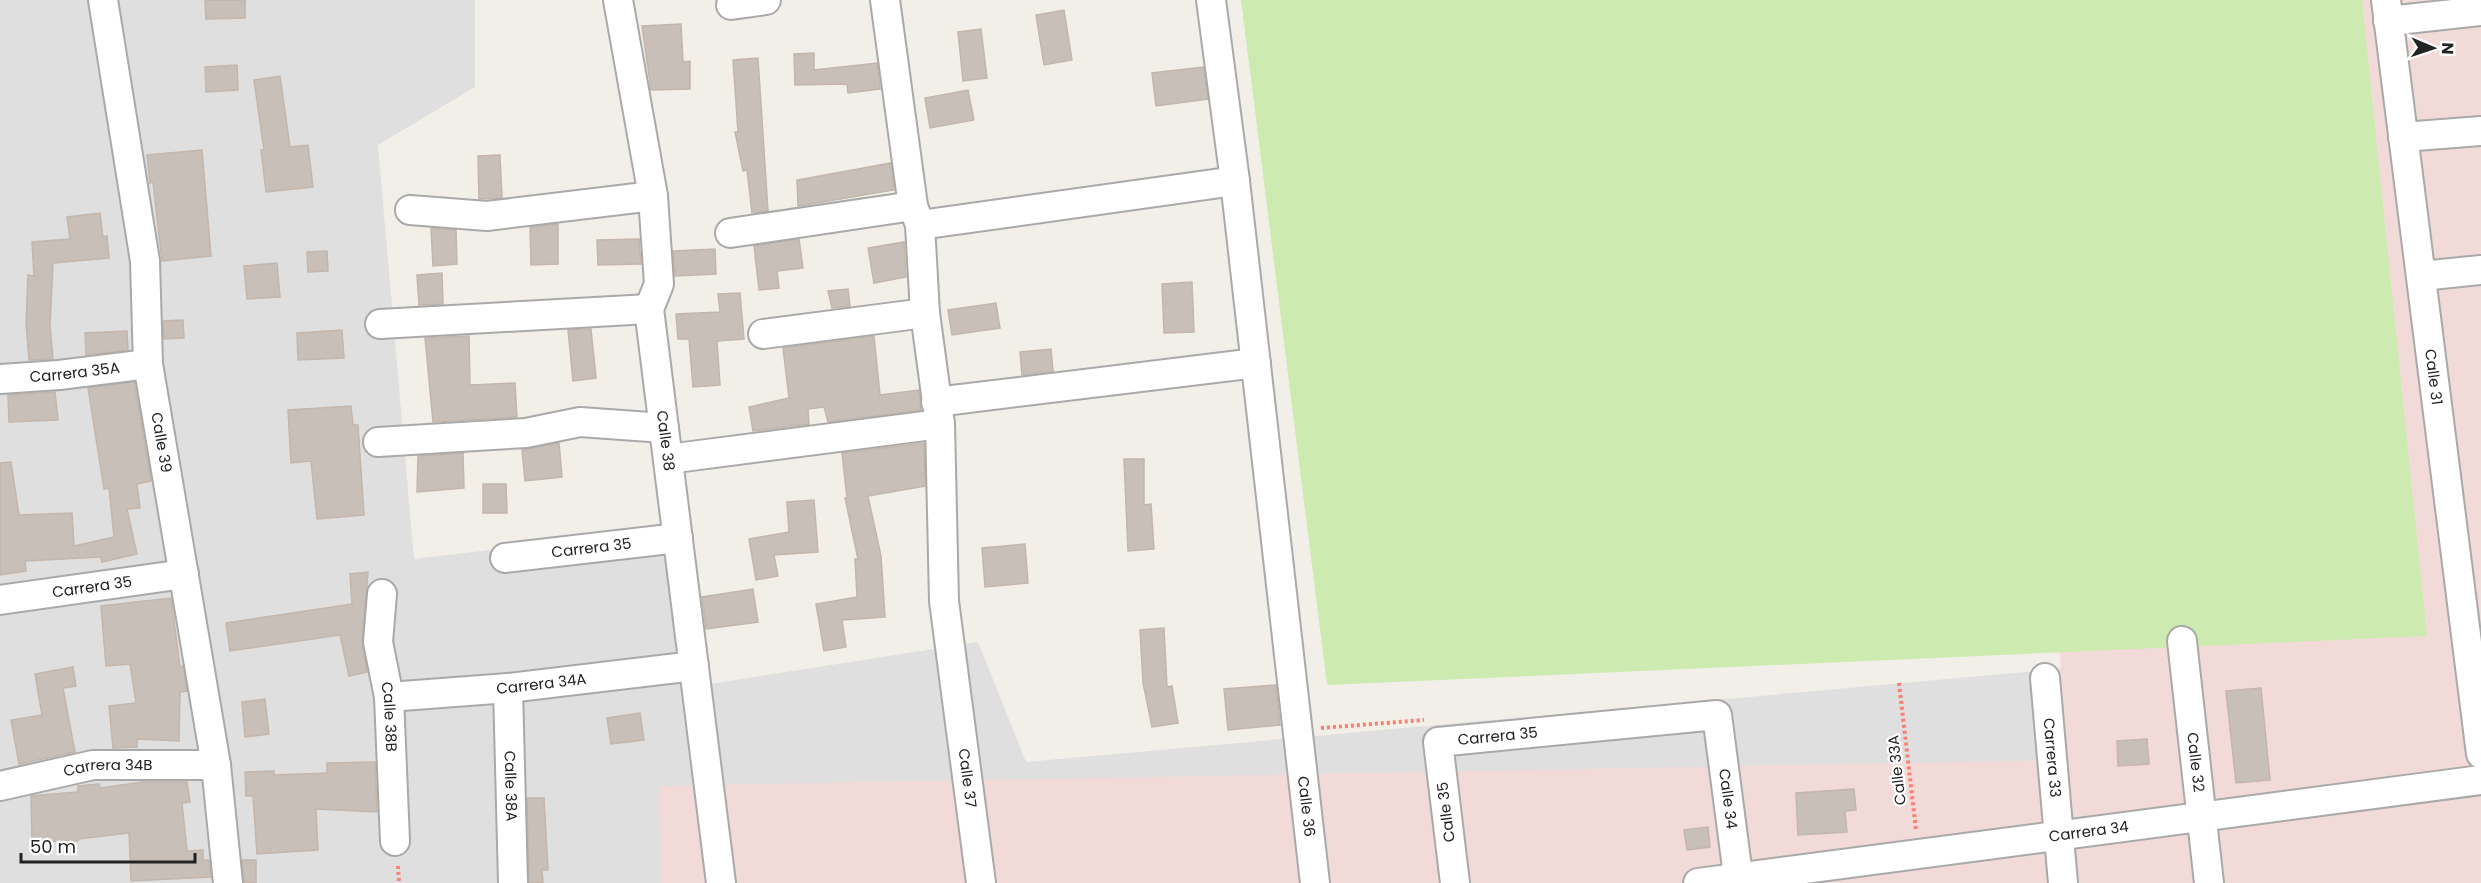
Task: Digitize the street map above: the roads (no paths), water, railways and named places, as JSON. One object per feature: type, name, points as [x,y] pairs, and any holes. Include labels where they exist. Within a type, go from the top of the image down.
[{"type":"street","name":"Calle 39","points":[[103,0],[145,261],[148,364],[216,765],[228,883]]},
{"type":"street","name":"Calle 38","points":[[618,0],[653,195],[659,284],[650,309],[721,883]]},
{"type":"street","points":[[731,5],[766,0]]},
{"type":"street","name":"Calle 37","points":[[885,0],[917,216],[925,313],[938,413],[944,601],[981,883]]},
{"type":"street","name":"Calle 36","points":[[1211,0],[1235,181],[1315,883]]},
{"type":"street","points":[[2387,10],[2481,11]]},
{"type":"street","name":"Calle 31","points":[[2387,10],[2421,276],[2473,624],[2481,754]]},
{"type":"street","points":[[2403,137],[2481,131]]},
{"type":"street","points":[[730,233],[917,216],[1235,181]]},
{"type":"street","points":[[410,210],[487,216],[653,195]]},
{"type":"street","points":[[2421,276],[2481,270]]},
{"type":"street","points":[[380,324],[650,309]]},
{"type":"street","points":[[763,334],[925,313]]},
{"type":"street","points":[[668,459],[938,413],[1256,363]]},
{"type":"street","name":"Carrera 35A","points":[[0,379],[148,364]]},
{"type":"street","points":[[378,442],[526,433],[580,422],[664,428]]},
{"type":"street","name":"Carrera 35","points":[[506,558],[678,538]]},
{"type":"street","name":"Carrera 35","points":[[0,600],[184,574]]},
{"type":"street","name":"Calle 38B","points":[[382,594],[378,642],[390,697],[395,841]]},
{"type":"street","name":"Calle 32","points":[[2182,642],[2209,883]]},
{"type":"street","name":"Carrera 34A","points":[[390,697],[508,688],[694,666]]},
{"type":"street","name":"Carrera 33","points":[[2045,678],[2063,883]]},
{"type":"street","name":"Calle 38A","points":[[508,688],[513,883]]},
{"type":"street","name":"Carrera 35","points":[[1438,742],[1717,715]]},
{"type":"street","name":"Calle 34","points":[[1717,715],[1738,880]]},
{"type":"street","name":"Calle 35","points":[[1438,742],[1455,883]]},
{"type":"street","name":"Carrera 34B","points":[[0,786],[93,765],[216,765]]},
{"type":"street","name":"Carrera 34","points":[[1698,883],[1738,880],[2481,780]]}]
